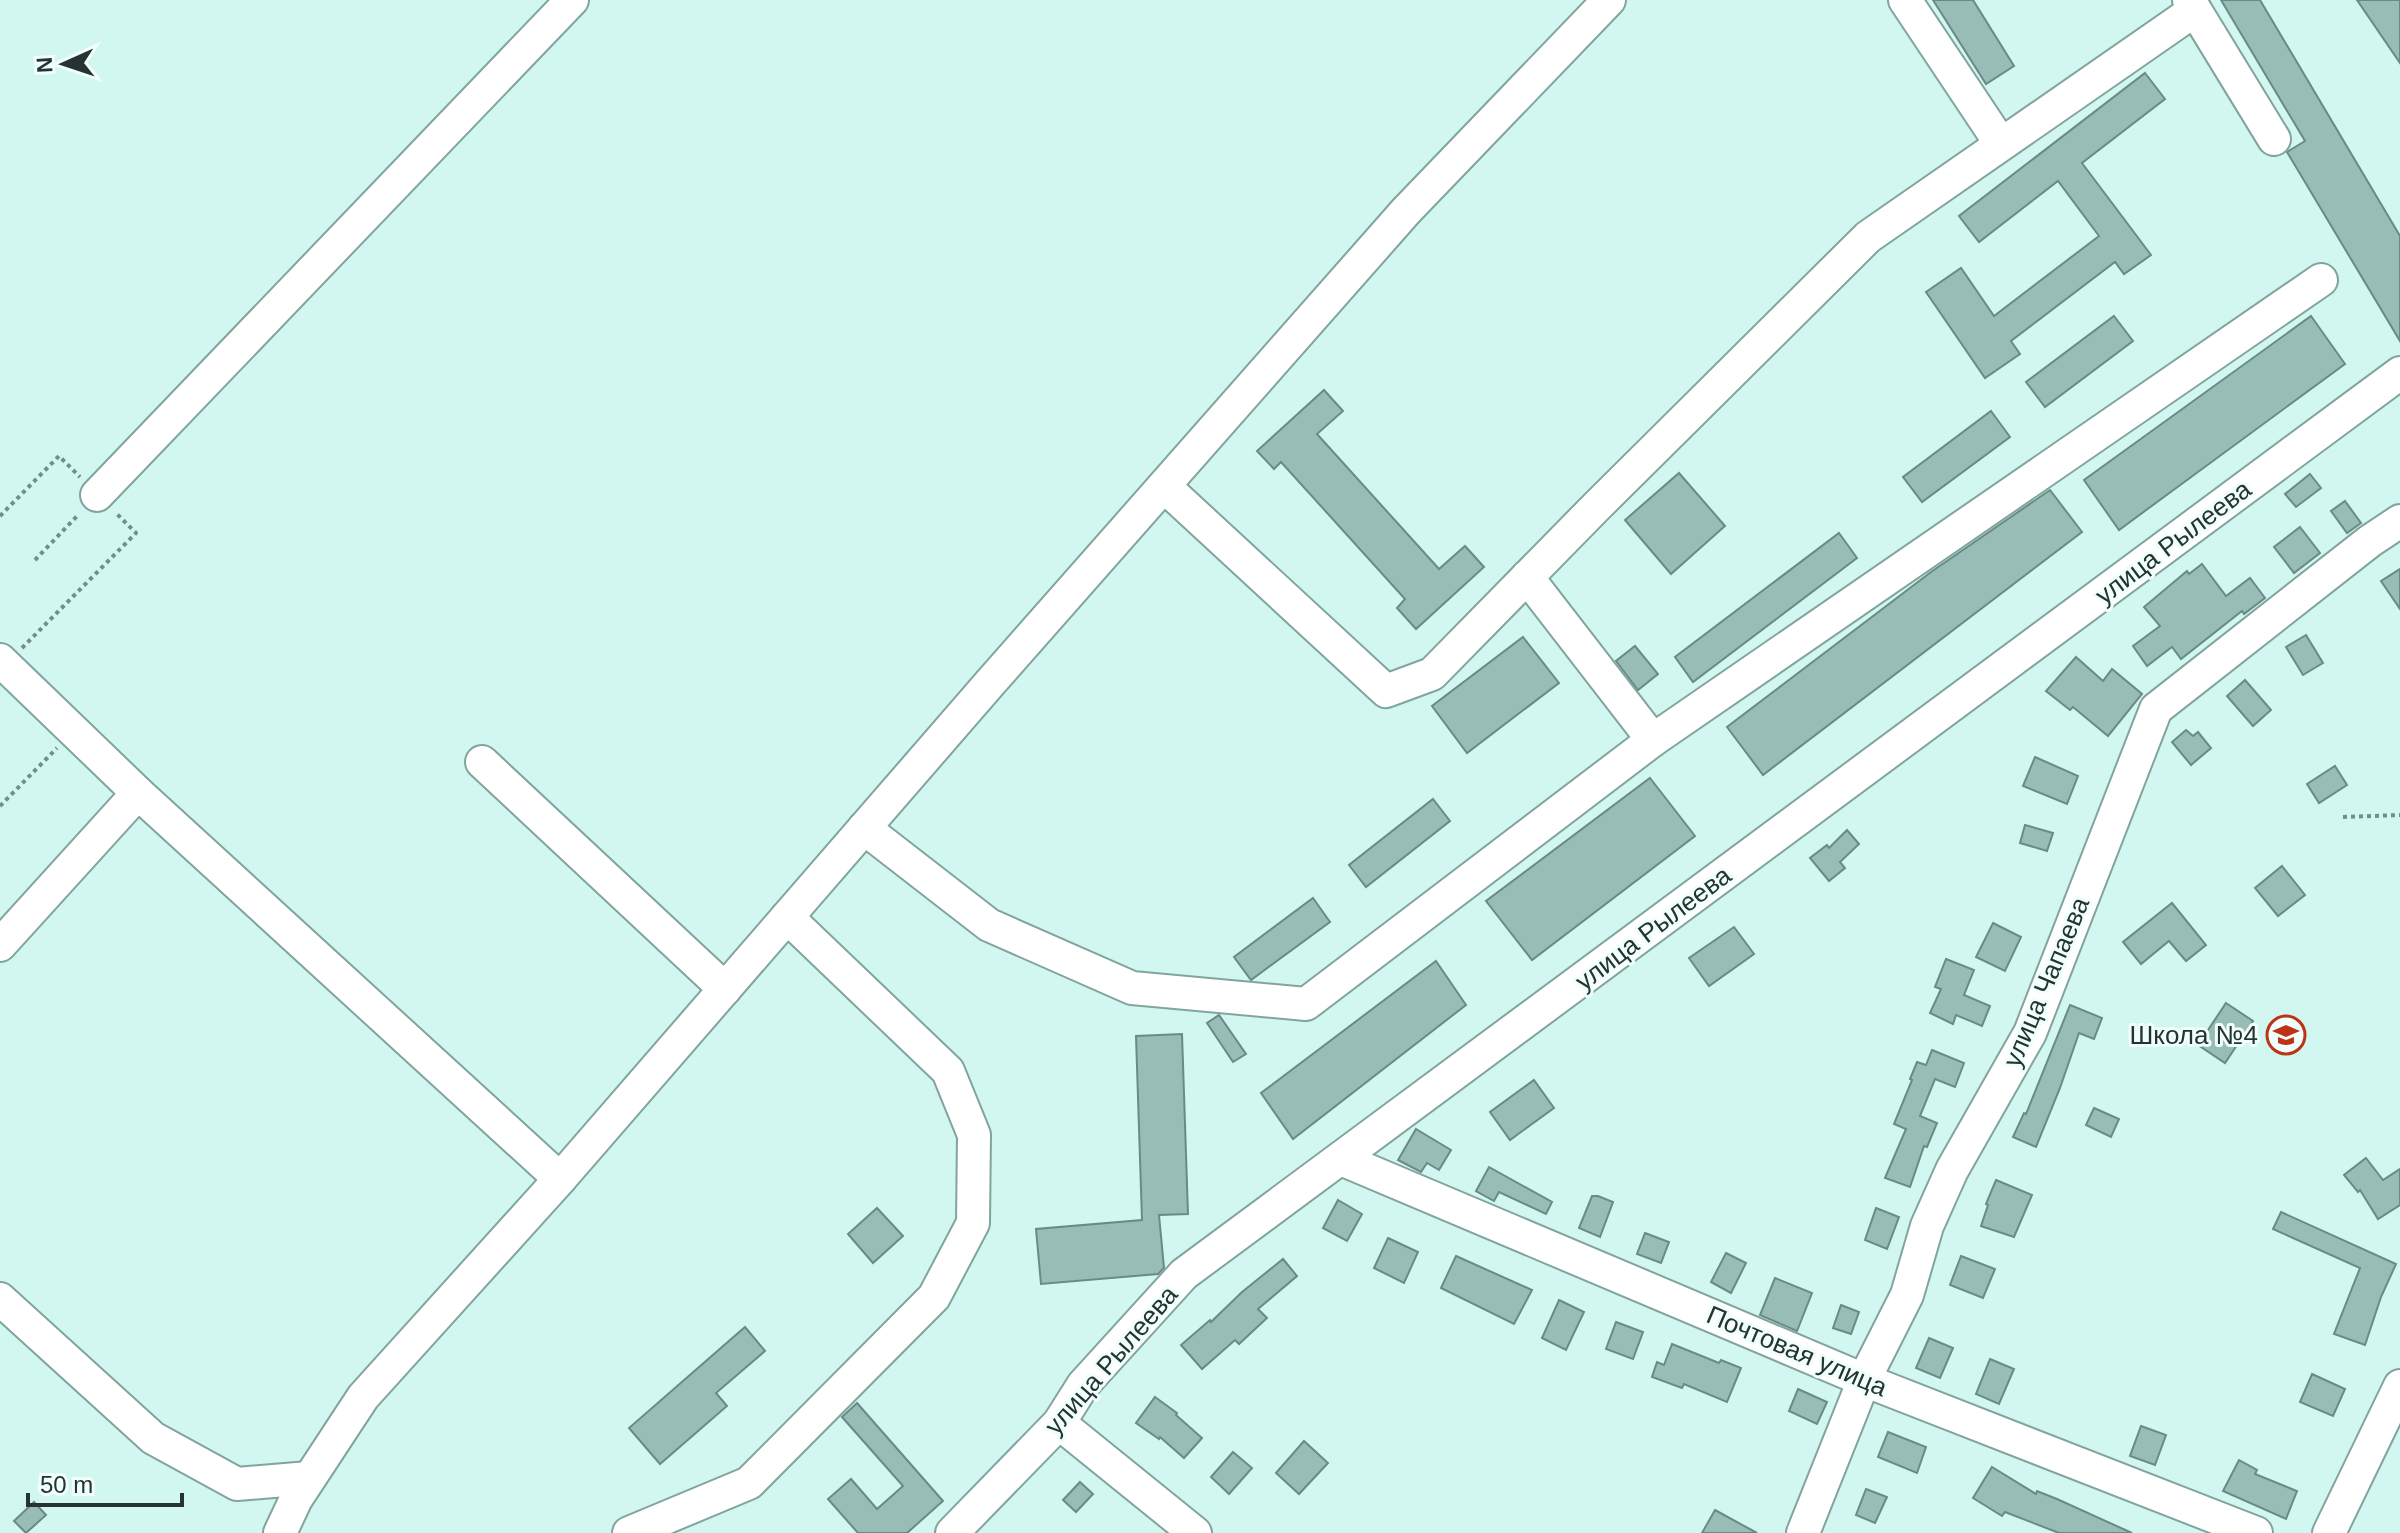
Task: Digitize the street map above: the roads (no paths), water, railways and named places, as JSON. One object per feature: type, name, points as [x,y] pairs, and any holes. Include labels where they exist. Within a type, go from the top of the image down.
[{"type":"street","points":[[97,495],[572,0]]},
{"type":"street","points":[[280,1533],[296,1499],[363,1397],[560,1179],[1406,211],[1609,0]]},
{"type":"street","points":[[1905,0],[2001,144]]},
{"type":"street","points":[[1164,486],[1386,691],[1432,674],[1868,237],[2192,5],[2274,139]]},
{"type":"street","points":[[864,828],[989,925],[1132,988],[1306,1004],[1653,740],[2321,280]]},
{"type":"street","name":"улица Рылеева","points":[[952,1533],[1059,1423],[1083,1385],[1184,1274],[2400,373]]},
{"type":"street","name":"улица Чапаева","points":[[1803,1533],[1864,1380],[1907,1295],[1927,1226],[1952,1170],[2030,1033],[2156,709],[2370,541],[2400,521]]},
{"type":"street","points":[[1527,577],[1653,740]]},
{"type":"street","points":[[2,663],[73,733],[560,1179]]},
{"type":"street","points":[[482,762],[725,989]]},
{"type":"street","points":[[0,945],[138,793]]},
{"type":"street","points":[[629,1533],[749,1483],[934,1297],[973,1223],[974,1135],[948,1071],[787,917]]},
{"type":"street","name":"Почтовая улица","points":[[1341,1159],[1864,1380],[2256,1533]]},
{"type":"street","points":[[0,1299],[153,1438],[237,1484],[309,1478]]},
{"type":"street","points":[[2329,1533],[2400,1386]]},
{"type":"street","points":[[1059,1423],[1195,1533]]},
{"type":"place","name":"Школа №4","points":[[2286,1035]]}]
